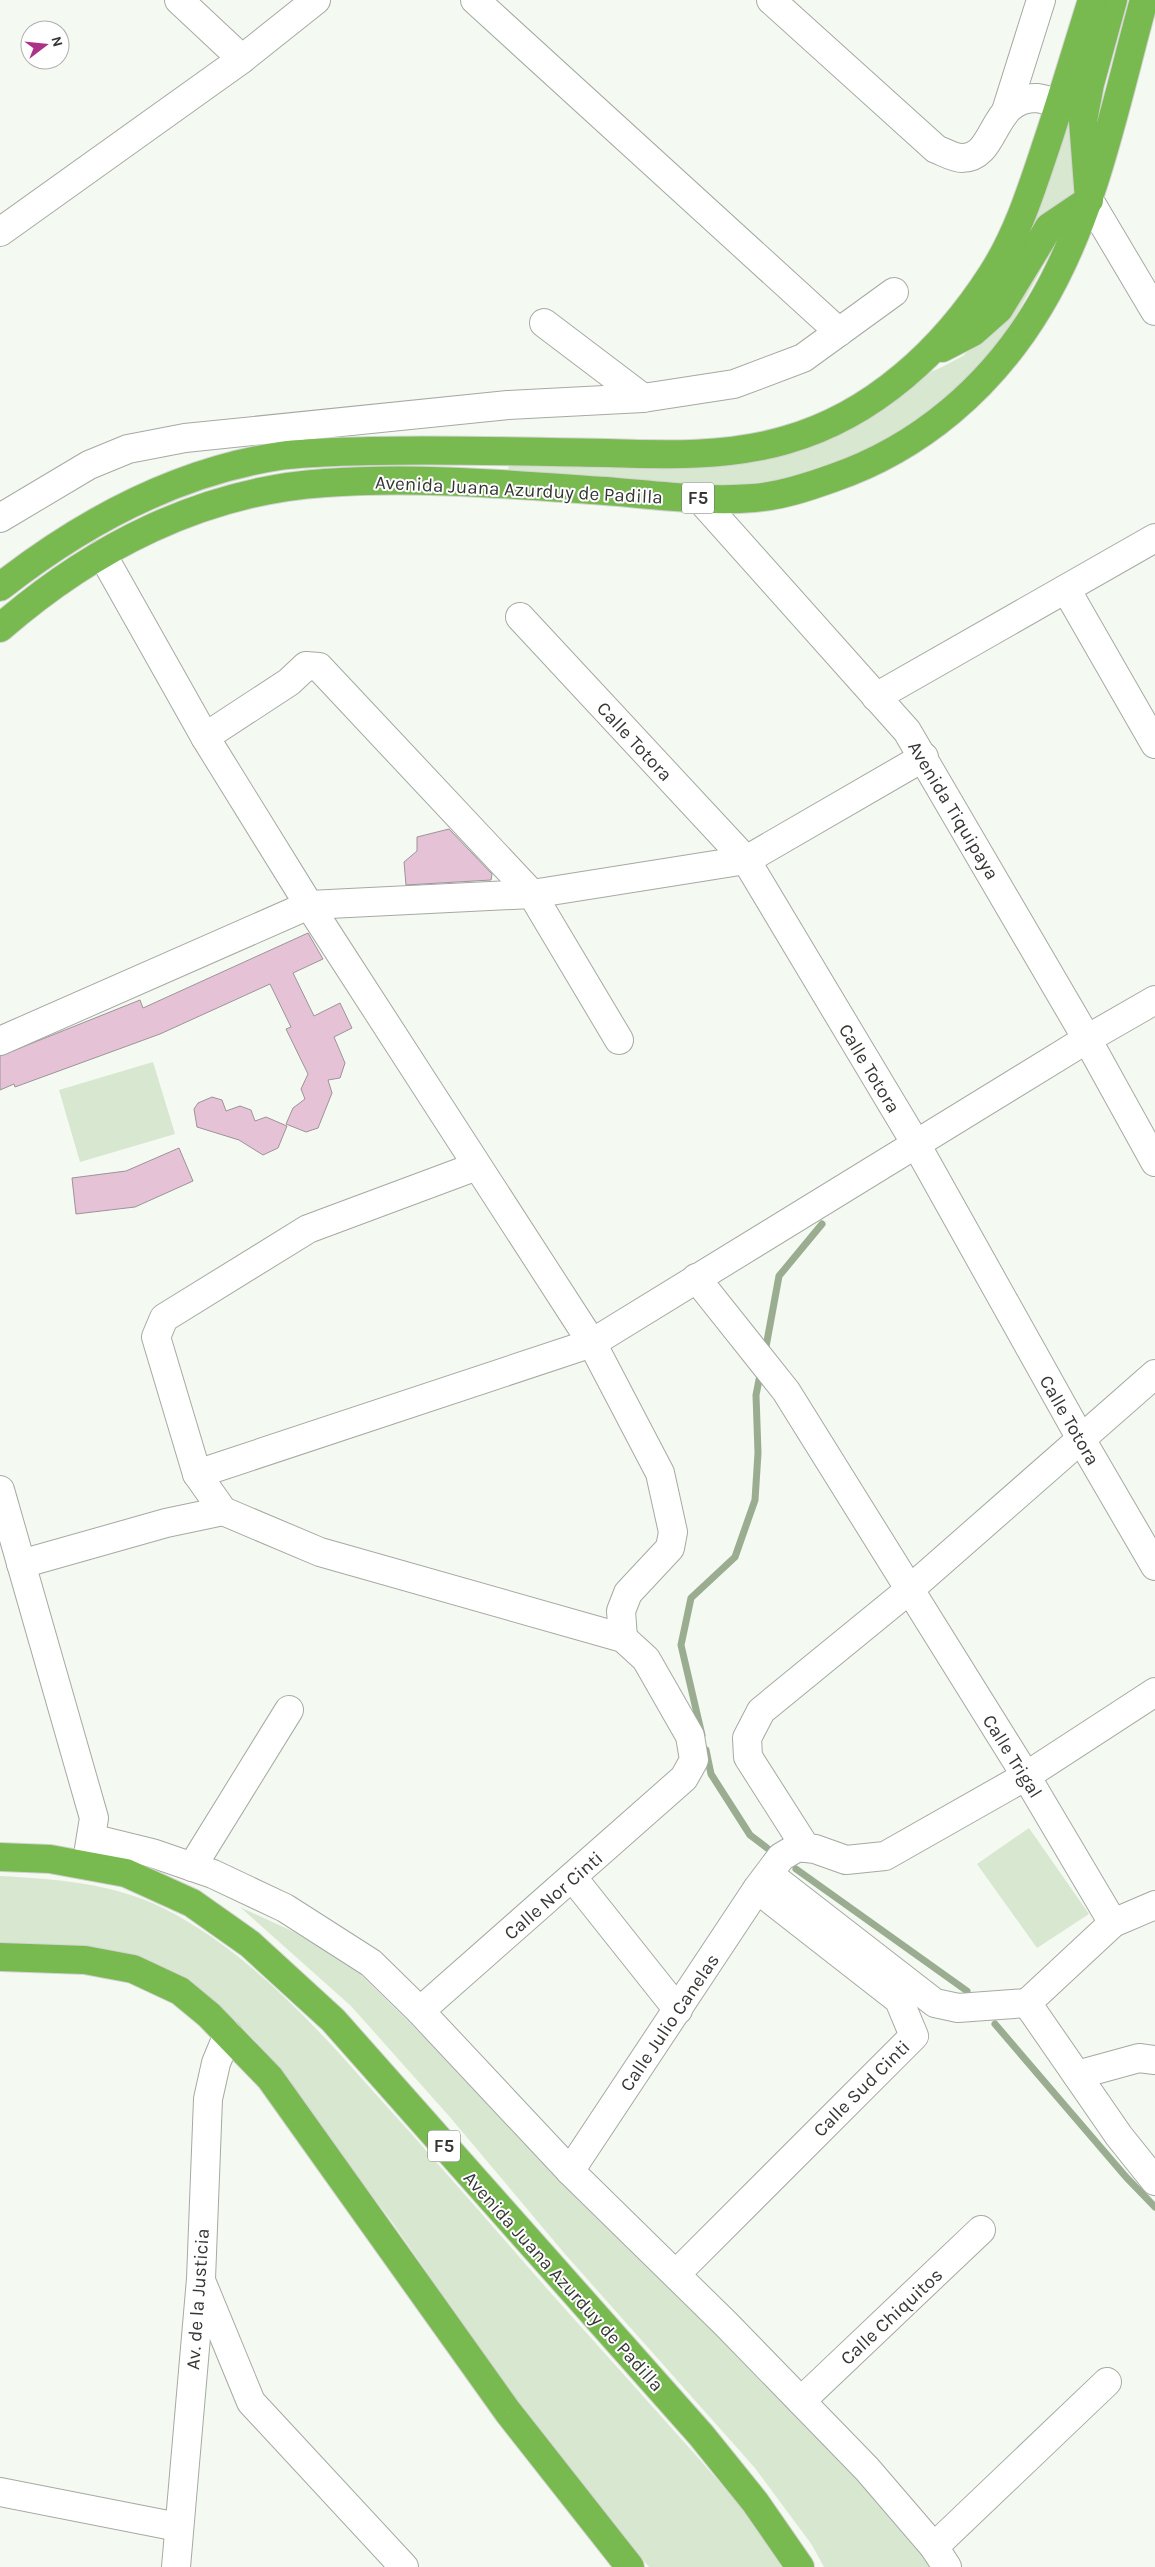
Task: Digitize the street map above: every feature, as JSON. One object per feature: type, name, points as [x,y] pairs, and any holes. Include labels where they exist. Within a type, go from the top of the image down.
[{"type":"highway","name":"Avenida Juana Azurduy de Padilla","points":[[0,587],[70,535],[126,504],[182,481],[237,465],[282,456],[437,449],[679,455],[740,450],[785,441],[817,429],[882,393],[904,378],[968,309],[994,271],[1014,232],[1030,193],[1092,0]]},
{"type":"highway","points":[[925,357],[974,332],[987,322],[999,309],[1049,227],[1089,200],[1083,121],[1090,84],[1113,0]]},
{"type":"highway","name":"Avenida Juana Azurduy de Padilla","points":[[0,627],[58,582],[102,554],[167,520],[228,498],[324,482],[471,484],[699,498],[755,498],[803,489],[860,469],[908,444],[937,424],[982,383],[1019,338],[1040,306],[1063,262],[1089,200],[1144,0]]},
{"type":"highway","name":"Avenida Juana Azurduy de Padilla","points":[[0,1857],[50,1859],[126,1874],[192,1903],[250,1944],[333,2020],[701,2435],[755,2502],[800,2567]]},
{"type":"highway","points":[[1,1961],[85,1960],[133,1969],[180,1991],[228,2034],[270,2078],[508,2412],[630,2567]]},
{"type":"street","points":[[179,0],[242,59]]},
{"type":"street","points":[[2,225],[242,59],[316,0]]},
{"type":"street","points":[[475,0],[839,332]]},
{"type":"street","points":[[771,0],[936,149],[963,158],[979,152],[993,133],[1006,108],[1040,0]]},
{"type":"street","points":[[1006,108],[1022,101],[1038,98],[1060,104]]},
{"type":"street","points":[[1089,200],[1155,311]]},
{"type":"street","points":[[0,518],[89,466],[128,449],[185,438],[508,405],[642,398],[734,384],[803,358],[894,292]]},
{"type":"street","points":[[544,323],[642,398]]},
{"type":"street","name":"Avenida Tiquipaya","points":[[699,498],[907,731],[924,757],[1087,1039],[1155,1162]]},
{"type":"street","points":[[876,698],[1155,538]]},
{"type":"street","points":[[102,554],[205,737],[309,905],[592,1343],[660,1473],[673,1532],[670,1548],[628,1593],[621,1610],[623,1638],[320,1552],[223,1511],[197,1474],[156,1337],[164,1318],[308,1229],[477,1166]]},
{"type":"street","points":[[1066,589],[1155,744]]},
{"type":"street","name":"Calle Totora","points":[[520,617],[746,860],[916,1144],[1081,1439],[1155,1566]]},
{"type":"street","points":[[205,737],[288,682],[306,666],[318,667],[532,894],[619,1040]]},
{"type":"street","points":[[0,1041],[309,905],[532,894],[746,860],[924,757]]},
{"type":"street","points":[[197,1474],[592,1343],[1087,1039],[1155,1000]]},
{"type":"street","name":"Calle Trigal","points":[[696,1278],[786,1391],[1026,1776],[1113,1923]]},
{"type":"street","points":[[1155,1374],[909,1590],[762,1711],[747,1738],[748,1757],[806,1848],[846,1860],[885,1856],[1026,1776],[1155,1692]]},
{"type":"street","points":[[0,1490],[94,1818],[86,1866]]},
{"type":"street","points":[[21,1564],[166,1523],[223,1511]]},
{"type":"street","name":"Calle Nor Cinti","points":[[420,2011],[573,1878],[684,1778],[694,1760],[690,1736],[646,1659],[623,1638]]},
{"type":"street","points":[[192,1867],[289,1710]]},
{"type":"street","points":[[91,1838],[152,1852],[213,1874],[285,1908],[371,1962],[420,2011],[570,2171],[676,2274],[867,2469],[940,2557],[1107,2382]]},
{"type":"street","name":"Calle Julio Canelas","points":[[570,2171],[763,1881],[781,1857],[798,1847],[806,1848]]},
{"type":"street","points":[[573,1878],[678,2010]]},
{"type":"street","points":[[763,1881],[935,2003],[958,2008],[1027,2003],[1113,1923],[1155,1905]]},
{"type":"street","name":"Calle Sud Cinti","points":[[676,2274],[914,2036],[899,2000],[763,1881]]},
{"type":"street","points":[[1027,2003],[1119,2136],[1155,2181]]},
{"type":"street","name":"Av. de la Justicia","points":[[176,2567],[201,2279],[208,2099],[216,2063],[228,2034]]},
{"type":"street","points":[[1077,2075],[1139,2058],[1155,2060]]},
{"type":"street","name":"Calle Chiquitos","points":[[801,2401],[981,2230]]},
{"type":"street","points":[[201,2279],[252,2402],[404,2567]]},
{"type":"street","points":[[0,2492],[178,2527]]},
{"type":"green space","points":[[1069,114],[1078,186],[1072,195],[1026,237],[1039,208]]},
{"type":"green space","points":[[1062,231],[1010,327],[985,360],[956,391],[892,439],[855,457],[784,480],[746,484],[706,485],[508,474],[509,462],[695,467],[940,368],[963,356],[983,336]]},
{"type":"green space","points":[[153,1062],[175,1134],[80,1162],[59,1090]]},
{"type":"green space","points":[[1029,1828],[1089,1914],[1037,1948],[977,1864]]},
{"type":"green space","points":[[0,1876],[83,1884],[124,1893],[144,1900],[163,1908],[195,1926],[225,1946],[253,1969],[307,2019],[357,2073],[729,2493],[773,2551],[782,2567],[649,2567],[518,2404],[392,2222],[257,2043],[235,2020],[191,1986],[0,1944]]},
{"type":"green space","points":[[240,1907],[294,1932],[352,1966],[571,2181],[846,2462],[934,2567],[824,2567],[812,2545],[755,2468],[565,2254],[449,2116],[351,2006]]},
{"type":"building","points":[[449,829],[492,874],[491,880],[406,885],[404,862],[417,851],[417,837]]},
{"type":"building","points":[[308,933],[323,959],[293,973],[314,1016],[340,1003],[352,1028],[334,1037],[345,1063],[340,1078],[328,1080],[332,1093],[318,1128],[306,1132],[286,1124],[293,1108],[305,1099],[301,1089],[308,1074],[286,1029],[291,1027],[270,984],[160,1034],[15,1087],[14,1084],[0,1090],[0,1056],[140,1000],[143,1008]]},
{"type":"building","points":[[212,1097],[222,1100],[226,1111],[240,1106],[251,1110],[255,1121],[266,1117],[287,1126],[278,1148],[263,1155],[239,1140],[197,1127],[194,1109],[198,1103]]},
{"type":"building","points":[[179,1148],[193,1181],[135,1207],[76,1214],[72,1178],[126,1171]]},
{"type":"waterway","points":[[765,1352],[779,1276],[822,1224]]},
{"type":"waterway","points":[[702,1735],[681,1645],[691,1598],[735,1557],[755,1500],[758,1453],[756,1395],[761,1370]]},
{"type":"waterway","points":[[706,1750],[711,1774],[750,1835],[767,1848]]},
{"type":"waterway","points":[[796,1869],[967,1991]]},
{"type":"waterway","points":[[995,2024],[1126,2177],[1155,2207]]}]
